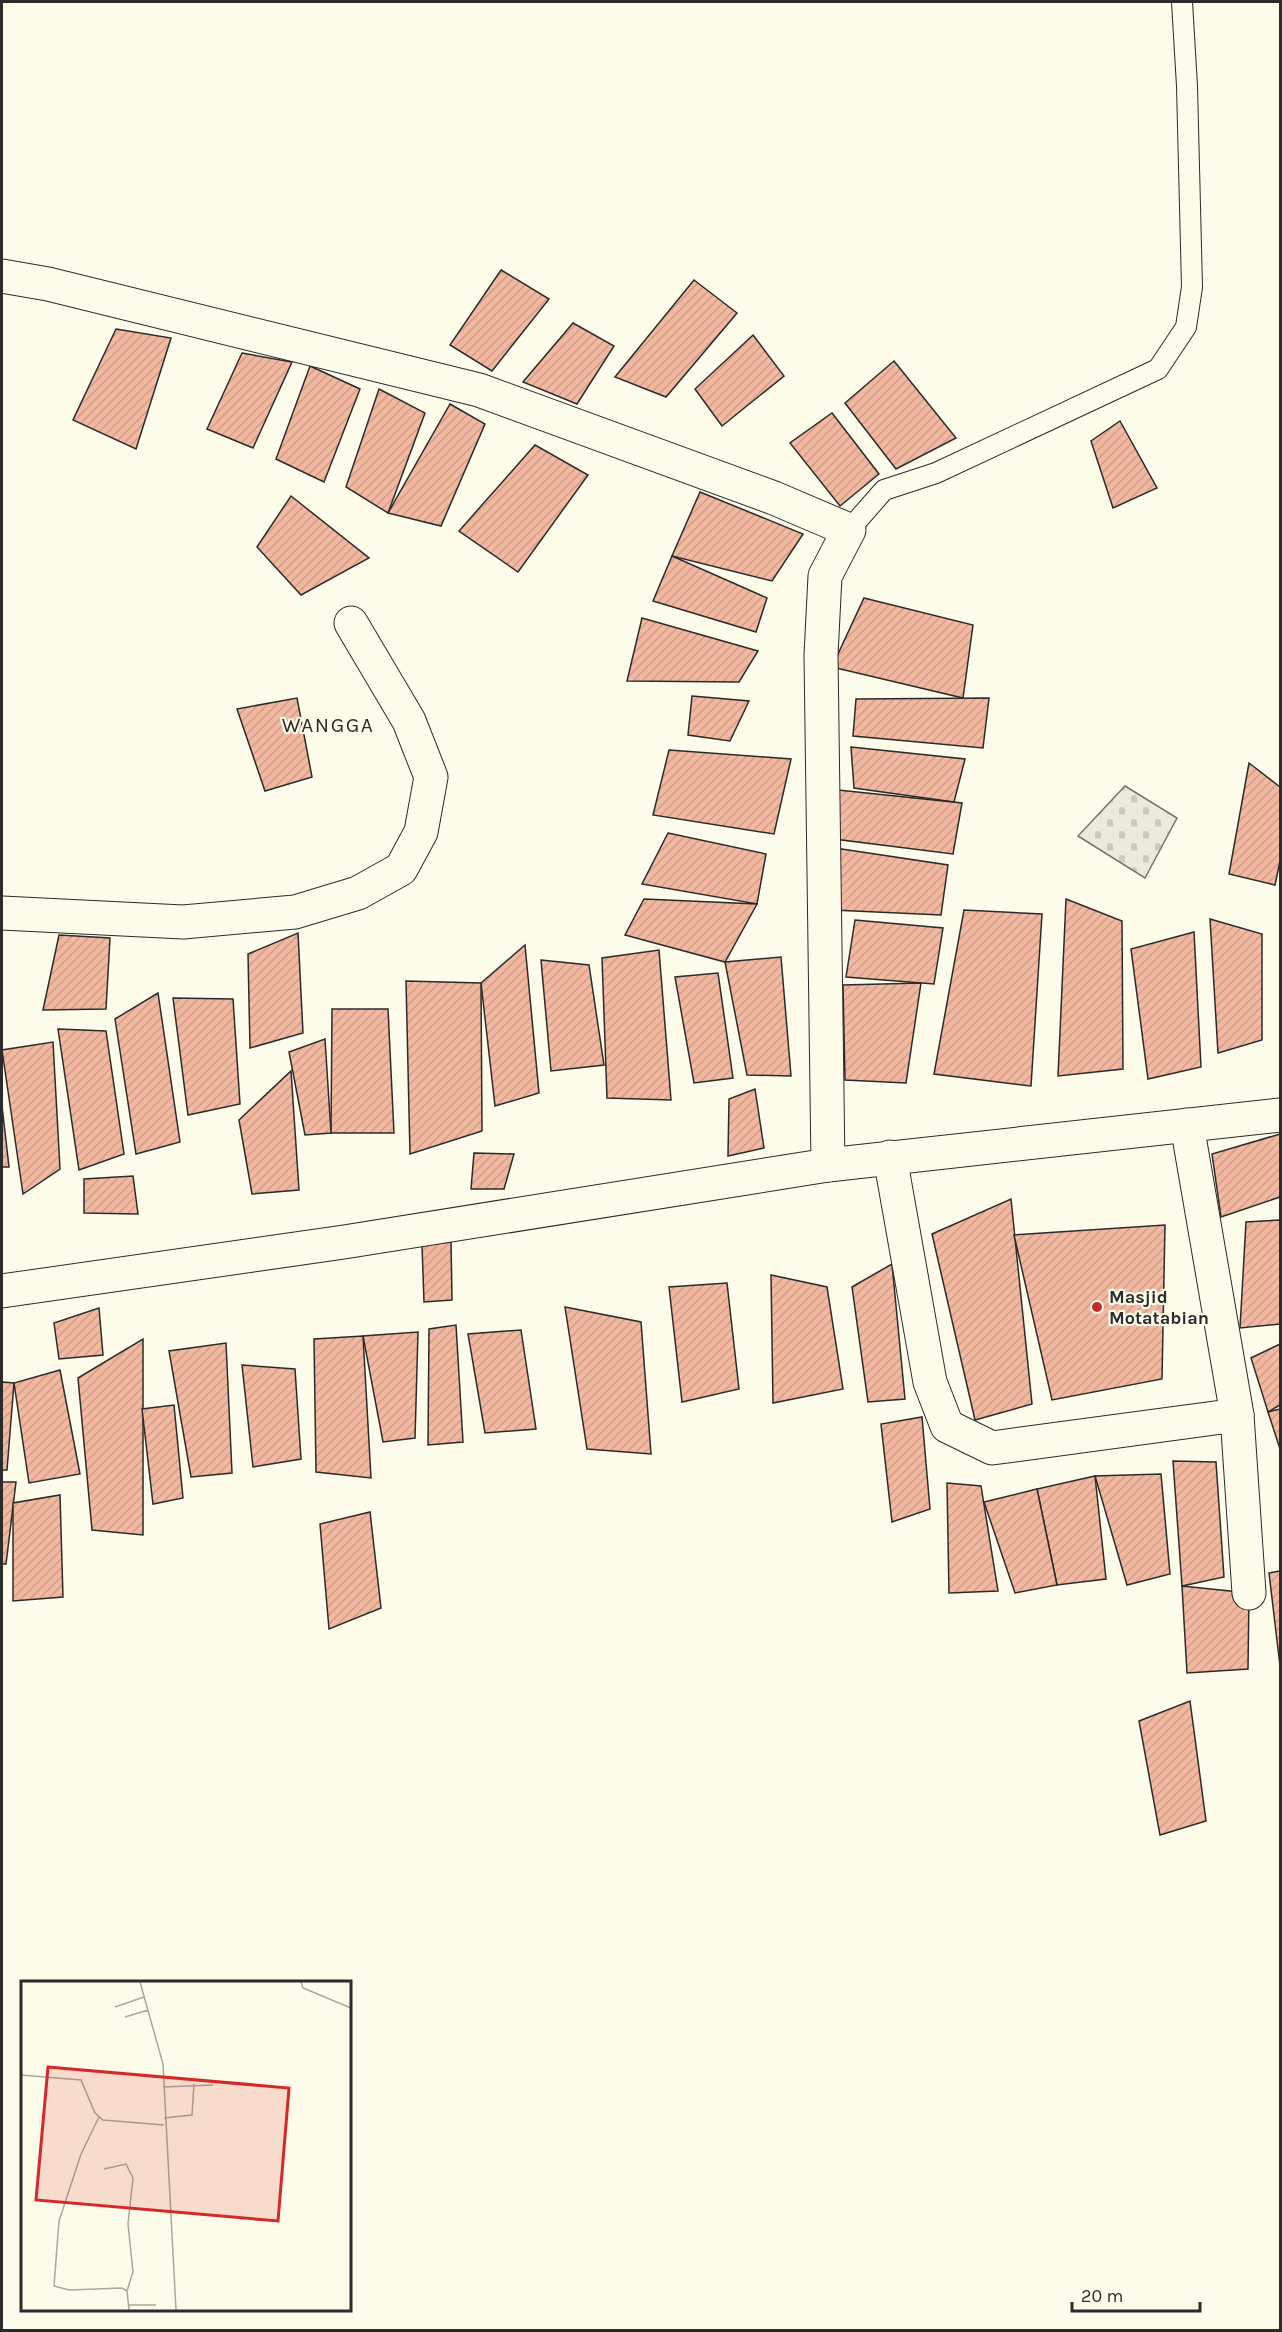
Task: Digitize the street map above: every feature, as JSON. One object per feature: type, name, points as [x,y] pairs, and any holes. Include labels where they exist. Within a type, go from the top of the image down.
[{"type":"street","points":[[2,276],[59,287],[479,390],[774,498],[849,530],[825,576],[821,644],[828,1165]]},
{"type":"street","points":[[2,913],[183,922],[295,912],[358,893],[401,869],[421,832],[431,777],[409,721],[351,624]]},
{"type":"street","points":[[2,1291],[344,1242],[828,1165],[1281,1115]]},
{"type":"street","points":[[1187,1125],[1237,1415],[1250,1593]]},
{"type":"street","points":[[890,1157],[930,1382],[947,1426],[992,1448],[1237,1415]]},
{"type":"lane","points":[[849,530],[884,490],[936,473],[1158,369],[1186,327],[1192,287],[1187,86],[1182,2]]},
{"type":"green space","points":[[1125,786],[1177,818],[1145,878],[1078,836]]},
{"type":"building","points":[[501,270],[549,299],[492,371],[450,345]]},
{"type":"building","points":[[694,280],[737,313],[666,397],[615,377]]},
{"type":"building","points":[[573,323],[614,346],[577,404],[523,382]]},
{"type":"building","points":[[116,329],[171,338],[136,449],[73,420]]},
{"type":"building","points":[[753,335],[784,376],[722,426],[695,389]]},
{"type":"building","points":[[242,353],[292,362],[253,448],[207,429]]},
{"type":"building","points":[[894,361],[956,438],[896,469],[845,403]]},
{"type":"building","points":[[310,366],[360,389],[324,482],[276,459]]},
{"type":"building","points":[[379,389],[425,413],[388,513],[346,487]]},
{"type":"building","points":[[450,404],[485,424],[441,526],[388,513]]},
{"type":"building","points":[[832,413],[879,474],[840,506],[790,443]]},
{"type":"building","points":[[1120,421],[1157,488],[1113,508],[1091,441]]},
{"type":"building","points":[[535,445],[588,475],[518,572],[459,531]]},
{"type":"building","points":[[700,492],[803,534],[772,581],[672,556]]},
{"type":"building","points":[[291,496],[369,558],[301,595],[257,547]]},
{"type":"building","points":[[672,556],[767,598],[756,632],[653,601]]},
{"type":"building","points":[[864,598],[973,625],[963,698],[832,667]]},
{"type":"building","points":[[642,618],[758,651],[739,682],[627,681]]},
{"type":"building","points":[[692,696],[749,701],[730,741],[688,735]]},
{"type":"building","points":[[297,698],[312,777],[265,791],[237,709]]},
{"type":"building","points":[[989,698],[983,748],[853,736],[856,699]]},
{"type":"building","points":[[851,747],[965,759],[954,802],[854,788]]},
{"type":"building","points":[[669,750],[791,759],[774,834],[653,815]]},
{"type":"building","points":[[1249,763],[1280,787],[1280,861],[1275,885],[1229,874]]},
{"type":"building","points":[[838,790],[962,803],[953,854],[834,839]]},
{"type":"building","points":[[668,833],[766,854],[757,904],[642,884]]},
{"type":"building","points":[[835,848],[948,865],[941,915],[833,910]]},
{"type":"building","points":[[644,899],[757,904],[725,962],[625,935]]},
{"type":"building","points":[[1066,899],[1122,921],[1123,1069],[1058,1076]]},
{"type":"building","points":[[964,910],[1042,914],[1031,1086],[934,1074]]},
{"type":"building","points":[[1210,919],[1262,934],[1262,1040],[1218,1053]]},
{"type":"building","points":[[855,920],[943,928],[934,984],[846,977]]},
{"type":"building","points":[[1194,932],[1201,1067],[1148,1079],[1131,949]]},
{"type":"building","points":[[298,933],[303,1033],[250,1048],[248,954]]},
{"type":"building","points":[[59,935],[110,938],[106,1009],[43,1010]]},
{"type":"building","points":[[525,945],[539,1093],[495,1106],[481,983]]},
{"type":"building","points":[[659,950],[671,1100],[607,1098],[602,958]]},
{"type":"building","points":[[781,957],[791,1076],[747,1075],[725,962]]},
{"type":"building","points":[[541,960],[589,965],[604,1065],[551,1071]]},
{"type":"building","points":[[718,973],[733,1078],[694,1083],[675,977]]},
{"type":"building","points":[[406,981],[481,983],[482,1131],[410,1154]]},
{"type":"building","points":[[921,983],[906,1083],[845,1080],[843,985]]},
{"type":"building","points":[[158,993],[180,1142],[136,1154],[115,1019]]},
{"type":"building","points":[[173,998],[233,999],[240,1104],[188,1115]]},
{"type":"building","points":[[332,1009],[388,1009],[394,1133],[331,1133]]},
{"type":"building","points":[[58,1029],[106,1031],[124,1154],[79,1170]]},
{"type":"building","points":[[325,1039],[331,1133],[305,1135],[289,1052]]},
{"type":"building","points":[[53,1042],[60,1169],[23,1194],[2,1050]]},
{"type":"building","points":[[291,1071],[299,1190],[252,1194],[239,1120]]},
{"type":"building","points":[[755,1089],[764,1148],[728,1156],[729,1099]]},
{"type":"building","points":[[2,1106],[9,1167],[2,1167]]},
{"type":"building","points":[[1280,1134],[1280,1197],[1221,1217],[1212,1154]]},
{"type":"building","points":[[474,1153],[514,1154],[504,1189],[471,1189]]},
{"type":"building","points":[[133,1176],[138,1214],[84,1213],[84,1179]]},
{"type":"building","points":[[1011,1199],[1032,1404],[975,1420],[932,1234]]},
{"type":"building","points":[[1280,1220],[1280,1324],[1240,1328],[1246,1222]]},
{"type":"building","name":"Masjid Motatabian","points":[[1165,1225],[1162,1379],[1052,1400],[1014,1235]]},
{"type":"building","points":[[451,1242],[452,1300],[424,1302],[422,1245]]},
{"type":"building","points":[[892,1264],[905,1399],[868,1402],[852,1287]]},
{"type":"building","points":[[771,1275],[827,1287],[843,1389],[773,1403]]},
{"type":"building","points":[[727,1283],[739,1389],[682,1402],[669,1287]]},
{"type":"building","points":[[565,1307],[641,1322],[651,1454],[587,1449]]},
{"type":"building","points":[[99,1308],[103,1355],[59,1359],[54,1323]]},
{"type":"building","points":[[456,1325],[463,1442],[428,1445],[429,1329]]},
{"type":"building","points":[[521,1330],[536,1429],[485,1433],[468,1334]]},
{"type":"building","points":[[418,1332],[415,1438],[383,1442],[363,1336]]},
{"type":"building","points":[[363,1336],[371,1478],[316,1472],[314,1339]]},
{"type":"building","points":[[143,1339],[143,1535],[92,1530],[78,1378]]},
{"type":"building","points":[[226,1343],[232,1473],[191,1477],[169,1351]]},
{"type":"building","points":[[1280,1344],[1280,1405],[1268,1412],[1251,1358]]},
{"type":"building","points":[[242,1365],[295,1369],[301,1459],[253,1467]]},
{"type":"building","points":[[60,1370],[80,1474],[29,1483],[14,1383]]},
{"type":"building","points":[[2,1382],[14,1383],[7,1470],[2,1470]]},
{"type":"building","points":[[174,1405],[183,1498],[153,1504],[142,1409]]},
{"type":"building","points":[[1280,1409],[1280,1449],[1268,1412]]},
{"type":"building","points":[[922,1417],[930,1509],[892,1522],[881,1424]]},
{"type":"building","points":[[1173,1461],[1216,1462],[1224,1577],[1182,1586]]},
{"type":"building","points":[[1161,1474],[1170,1574],[1127,1585],[1095,1476]]},
{"type":"building","points":[[1095,1476],[1106,1579],[1057,1585],[1037,1489]]},
{"type":"building","points":[[2,1482],[16,1482],[6,1564],[2,1564]]},
{"type":"building","points":[[947,1483],[981,1486],[998,1591],[949,1593]]},
{"type":"building","points":[[1037,1489],[1057,1585],[1015,1593],[984,1502]]},
{"type":"building","points":[[60,1495],[63,1597],[13,1601],[13,1503]]},
{"type":"building","points":[[370,1512],[381,1608],[329,1629],[320,1524]]},
{"type":"building","points":[[1280,1571],[1280,1666],[1269,1573]]},
{"type":"building","points":[[1182,1586],[1249,1593],[1248,1669],[1187,1673]]},
{"type":"building","points":[[1190,1701],[1206,1821],[1160,1835],[1139,1721]]},
{"type":"place","name":"Masjid Motatabian","points":[[1097,1307]]},
{"type":"district","name":"WANGGA","points":[[328,725]]}]
